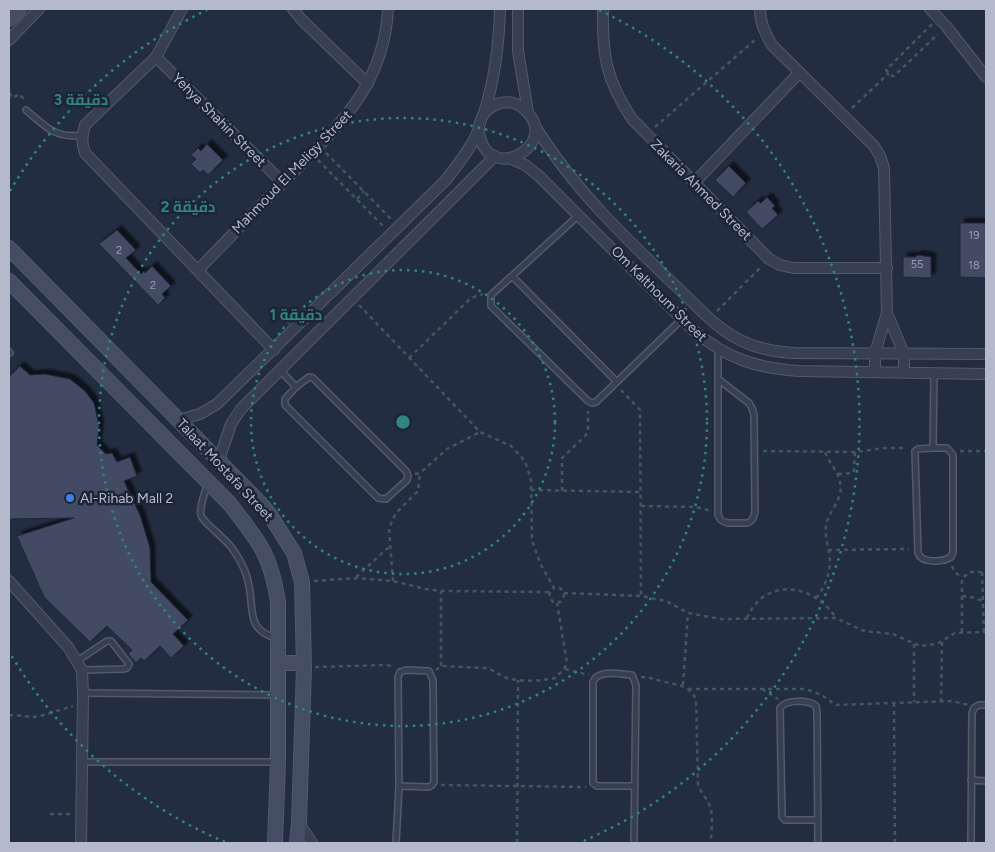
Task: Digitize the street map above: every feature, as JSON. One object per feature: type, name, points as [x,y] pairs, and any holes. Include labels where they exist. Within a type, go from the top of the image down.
[{"type":"street","points":[[9,19],[19,9]]},
{"type":"street","points":[[9,40],[39,9]]},
{"type":"street","points":[[182,9],[156,57],[85,125],[82,144],[85,153],[274,350]]},
{"type":"street","points":[[293,9],[368,84]]},
{"type":"street","name":"Mahmoud El Meligy Street","points":[[198,270],[346,118],[368,84],[377,63],[384,41],[388,9]]},
{"type":"street","points":[[484,115],[496,66],[500,9]]},
{"type":"street","points":[[478,131],[483,146],[495,156],[517,157],[529,147],[533,140],[534,124],[528,112],[518,51],[518,9]]},
{"type":"street","name":"Zakaria Ahmed Street","points":[[603,9],[602,41],[605,62],[611,82],[620,101],[646,134],[769,259],[780,265],[793,268],[887,268]]},
{"type":"street","points":[[760,9],[760,18],[764,32],[772,45],[874,146],[884,168],[887,313],[875,353],[875,372]]},
{"type":"street","points":[[930,9],[946,26],[986,77]]},
{"type":"street","name":"Yehya Shahin Street","points":[[156,57],[282,183]]},
{"type":"street","points":[[694,183],[799,73]]},
{"type":"street","points":[[178,420],[200,414],[217,404],[446,180],[459,163],[489,108],[505,102],[514,103],[528,112]]},
{"type":"street","name":"Om Kalthoum Street","points":[[534,124],[584,194],[662,273],[710,318],[724,331],[740,340],[758,348],[776,352],[986,354]]},
{"type":"street","points":[[219,460],[230,424],[241,409],[495,156]]},
{"type":"street","name":"Om Kalthoum Street","points":[[509,158],[525,165],[539,176],[705,340],[718,350],[744,362],[772,369],[986,374]]},
{"type":"street","name":"Talaat Mostafa Street","points":[[9,248],[219,460],[270,515],[294,553],[302,582],[304,666],[299,836]]},
{"type":"street","name":"Talaat Mostafa Street","points":[[10,285],[208,482],[247,525],[264,549],[275,578],[278,602],[278,762],[275,843]]},
{"type":"street","points":[[887,313],[904,354],[904,372]]},
{"type":"street","points":[[9,581],[68,647],[79,665],[83,698],[81,843]]},
{"type":"street","points":[[279,663],[304,666]]},
{"type":"street","points":[[299,836],[312,843]]},
{"type":"lane","points":[[26,110],[56,133],[71,137],[82,135]]},
{"type":"lane","points":[[580,215],[491,295],[491,306],[592,403],[596,402],[682,318]]},
{"type":"lane","points":[[512,276],[616,383]]},
{"type":"lane","points":[[718,350],[718,379],[718,515],[721,520],[727,523],[748,523],[753,519],[755,512],[752,408],[749,403],[718,379]]},
{"type":"lane","points":[[280,370],[296,388]]},
{"type":"lane","points":[[933,448],[934,373]]},
{"type":"lane","points":[[306,378],[313,378],[406,471],[407,480],[386,499],[378,498],[286,405],[285,399],[296,388],[306,378]]},
{"type":"lane","points":[[918,448],[933,448],[947,448],[952,455],[954,552],[952,557],[946,561],[923,560],[919,557],[918,549],[915,451],[918,448]]},
{"type":"lane","points":[[208,482],[200,510],[202,518],[225,539],[240,561],[250,587],[251,612],[255,623],[268,636],[278,639]]},
{"type":"lane","points":[[110,641],[129,664],[127,668],[123,669],[79,665],[110,641]]},
{"type":"lane","points":[[396,843],[399,786],[398,677],[400,672],[406,670],[429,671],[432,675],[434,782],[429,787],[399,786]]},
{"type":"lane","points":[[634,843],[635,786],[636,685],[635,679],[632,675],[599,674],[594,677],[593,682],[593,783],[597,786],[635,786]]},
{"type":"lane","points":[[83,698],[278,695]]},
{"type":"lane","points":[[818,820],[785,820],[782,817],[780,708],[788,702],[813,703],[816,706],[818,820],[818,843]]},
{"type":"lane","points":[[971,843],[972,713],[974,708],[986,706]]},
{"type":"lane","points":[[82,762],[278,762]]},
{"type":"lane","points":[[971,780],[986,781]]},
{"type":"path","points":[[938,18],[886,68],[889,73],[894,76],[946,26]]},
{"type":"path","points":[[646,134],[764,32]]},
{"type":"path","points":[[843,116],[889,73]]},
{"type":"path","points":[[9,94],[13,98],[20,94],[29,104],[30,107],[26,110]]},
{"type":"path","points":[[315,149],[364,191],[395,230]]},
{"type":"path","points":[[315,149],[357,199],[395,230]]},
{"type":"path","points":[[357,199],[364,191]]},
{"type":"path","points":[[710,318],[769,259]]},
{"type":"path","points":[[409,358],[471,298],[484,294],[491,295]]},
{"type":"path","points":[[352,299],[480,432],[502,441],[519,453],[529,470],[532,490],[532,541],[541,565],[554,588]]},
{"type":"path","points":[[616,383],[640,410],[641,596]]},
{"type":"path","points":[[562,491],[562,458],[588,431],[588,400]]},
{"type":"path","points":[[393,581],[390,522],[396,513],[418,491],[420,472],[447,448],[480,432]]},
{"type":"path","points":[[754,451],[855,452],[885,448],[918,448]]},
{"type":"path","points":[[950,451],[986,451]]},
{"type":"path","points":[[816,598],[822,591],[828,576],[830,558],[826,542],[826,524],[841,492],[838,474],[830,464],[825,452]]},
{"type":"path","points":[[838,474],[854,470],[855,452]]},
{"type":"path","points":[[532,490],[641,492]]},
{"type":"path","points":[[641,506],[696,507],[708,509],[718,515]]},
{"type":"path","points":[[356,578],[390,546]]},
{"type":"path","points":[[828,550],[918,549]]},
{"type":"path","points":[[952,557],[954,571],[962,578]]},
{"type":"path","points":[[564,593],[641,596],[666,601],[688,613],[721,619],[836,618],[864,631],[893,634],[914,644],[931,646],[948,636],[962,632],[985,632],[982,572]]},
{"type":"path","points":[[962,632],[962,578],[967,573],[986,572]]},
{"type":"path","points":[[302,582],[356,578],[393,581],[441,591],[550,592]]},
{"type":"path","points":[[554,588],[560,588],[564,593],[563,600],[557,603],[550,599],[550,592],[554,588]]},
{"type":"path","points":[[747,618],[757,602],[770,593],[786,590],[802,591],[816,598],[824,603],[836,618]]},
{"type":"path","points":[[441,591],[441,666],[485,668],[505,677],[518,680],[552,679],[561,674],[564,669],[567,663],[557,603]]},
{"type":"path","points":[[962,596],[985,602]]},
{"type":"path","points":[[683,685],[688,613]]},
{"type":"path","points":[[941,702],[942,641]]},
{"type":"path","points":[[914,644],[914,702]]},
{"type":"path","points":[[304,666],[387,665],[400,672]]},
{"type":"path","points":[[564,669],[575,670],[594,677]]},
{"type":"path","points":[[635,679],[648,677],[683,685],[693,694],[698,706],[698,784],[711,810],[711,843]]},
{"type":"path","points":[[516,843],[518,680]]},
{"type":"path","points":[[688,689],[804,690],[826,697],[835,705],[952,701],[974,708]]},
{"type":"path","points":[[761,689],[777,698],[783,704]]},
{"type":"path","points":[[9,715],[38,717],[83,698]]},
{"type":"path","points":[[894,703],[895,843]]},
{"type":"path","points":[[432,785],[581,788],[593,783]]},
{"type":"path","points":[[50,814],[81,814]]},
{"type":"building","points":[[207,144],[223,160],[208,175],[203,170],[200,173],[191,164],[196,159],[191,155],[198,148],[201,151]]},
{"type":"building","points":[[729,166],[746,183],[733,197],[715,180]]},
{"type":"building","points":[[767,197],[775,206],[772,208],[778,215],[762,229],[746,212],[758,201],[761,203]]},
{"type":"building","points":[[960,223],[986,223],[986,278],[960,277]]},
{"type":"building","points":[[117,230],[136,250],[126,258],[141,274],[144,271],[145,273],[152,266],[171,286],[162,294],[165,298],[158,305],[99,244]]},
{"type":"building","points":[[918,255],[931,257],[931,278],[903,277],[903,257],[915,257]]},
{"type":"building","name":"Al-Rihab Mall 2","points":[[20,366],[30,375],[45,374],[70,379],[85,391],[94,403],[99,426],[97,445],[106,454],[112,453],[117,462],[130,457],[137,476],[124,481],[140,515],[150,548],[151,582],[188,620],[173,634],[184,646],[171,658],[160,646],[144,661],[141,658],[136,663],[128,654],[132,650],[107,626],[90,642],[44,597],[17,536],[74,518],[9,519],[9,377]]},
{"type":"place","name":"Al-Rihab Mall 2","points":[[70,498]]}]
